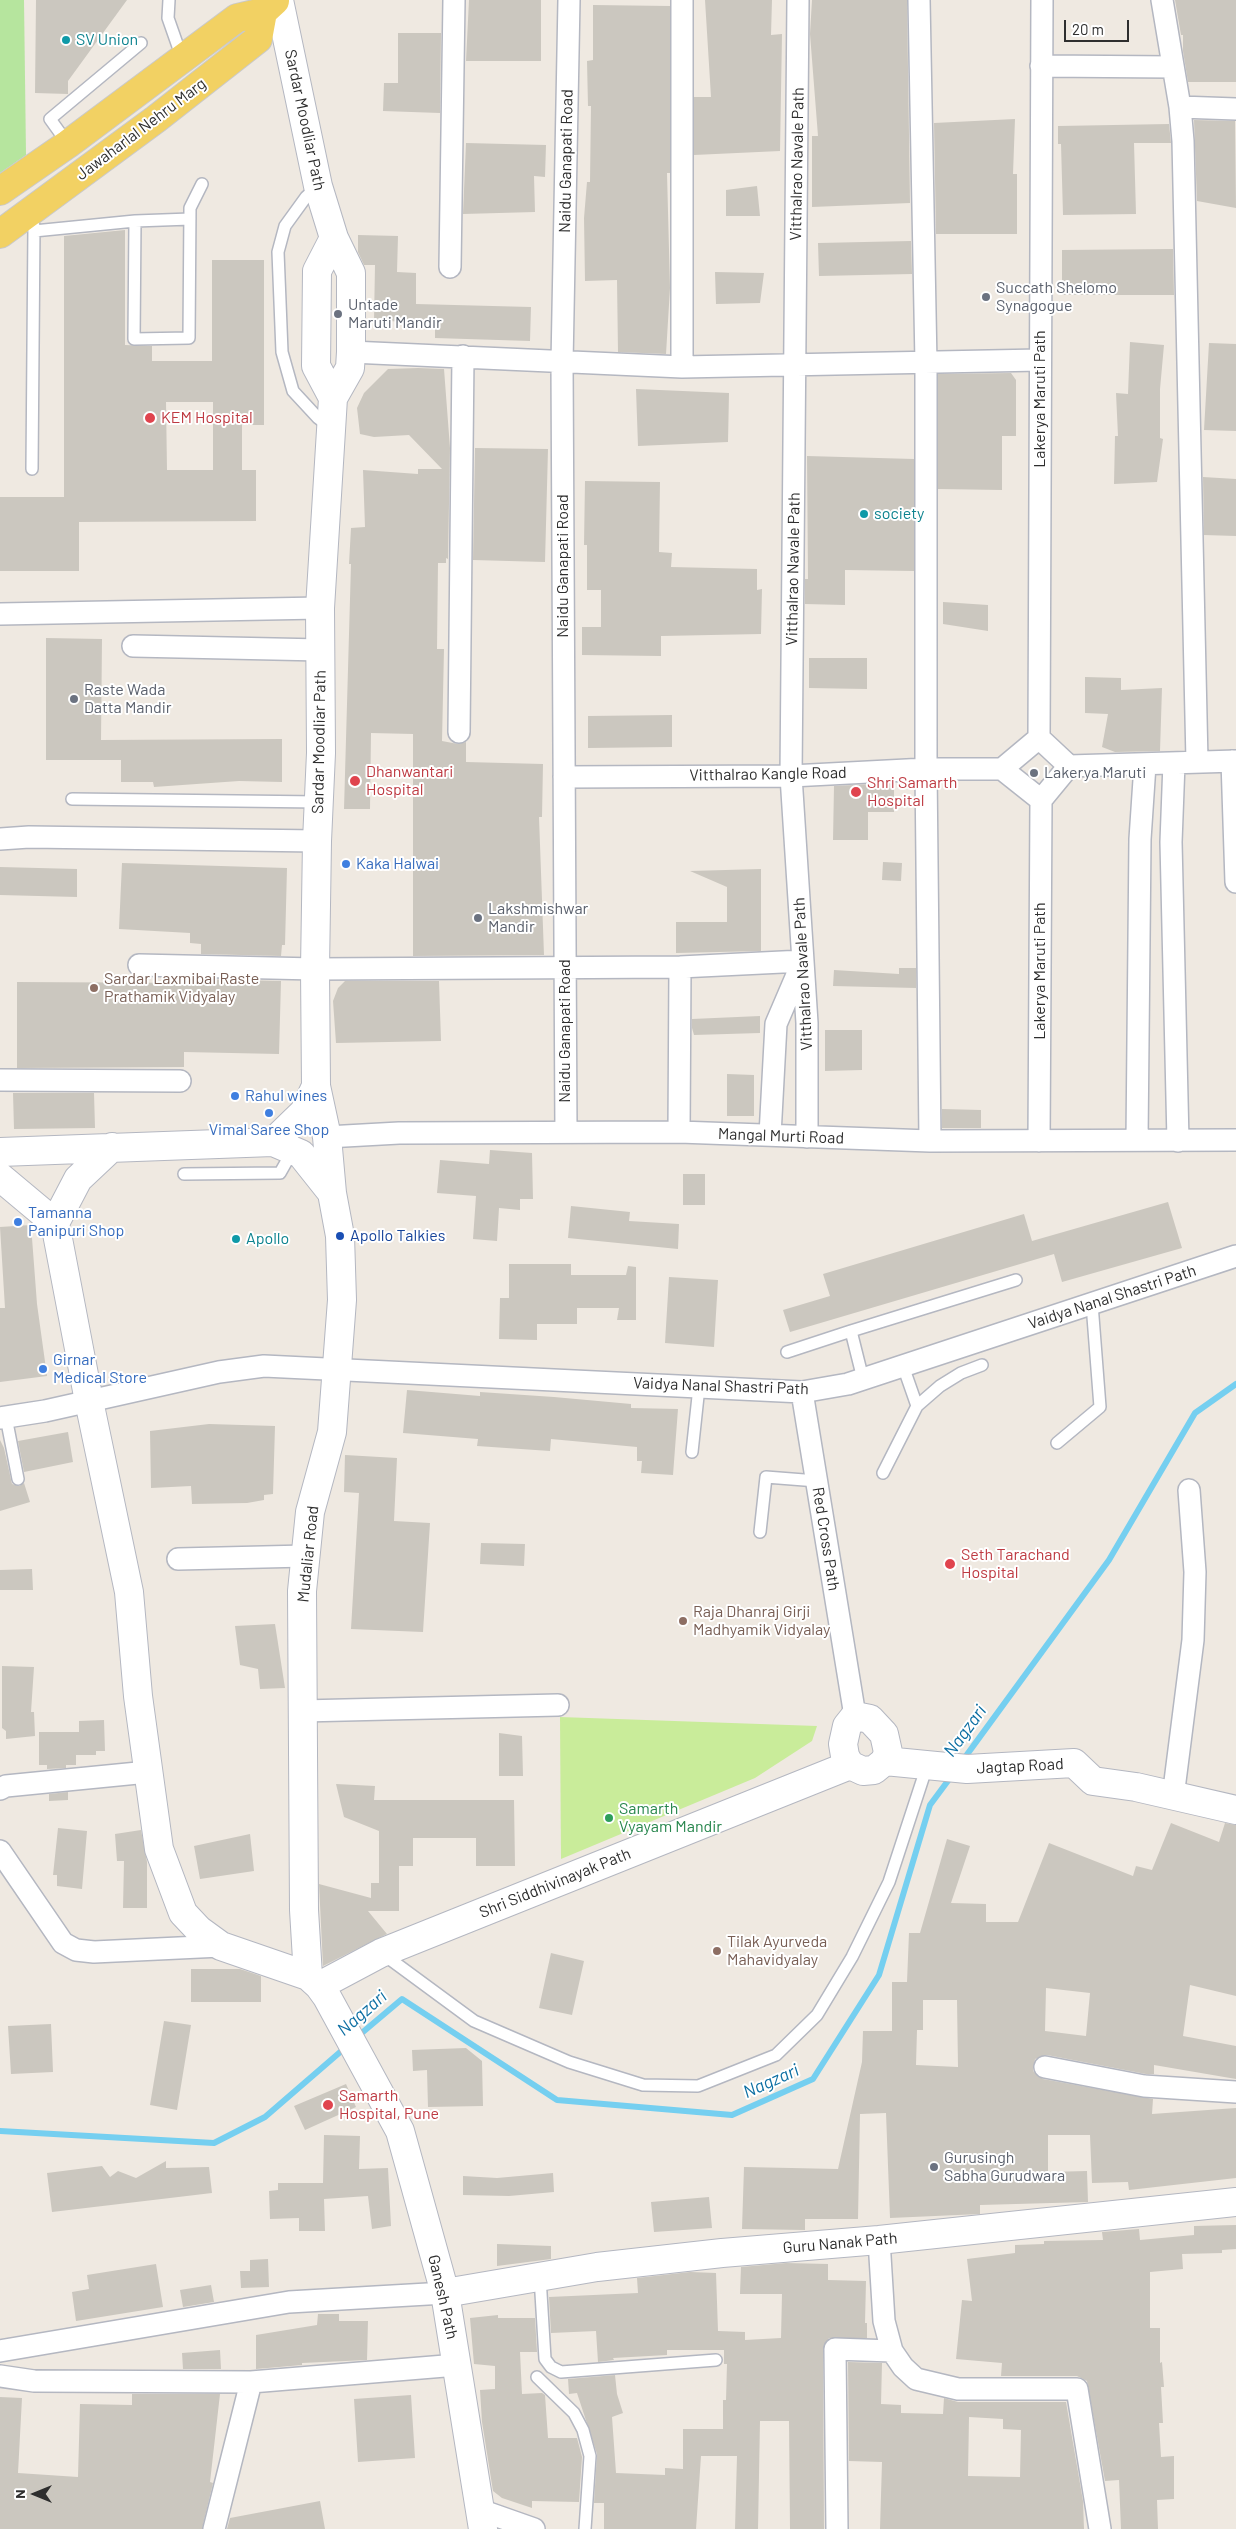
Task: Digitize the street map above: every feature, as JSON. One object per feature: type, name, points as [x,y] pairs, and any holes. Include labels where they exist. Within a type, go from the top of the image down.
[{"type":"main road","points":[[0,191],[68,144],[181,57],[237,18],[273,4]]},
{"type":"main road","name":"Jawaharlal Nehru Marg","points":[[0,234],[34,220],[156,119],[258,39],[273,4]]},
{"type":"street","points":[[450,267],[454,0]]},
{"type":"street","name":"Naidu Ganapati Road","points":[[566,1132],[562,363],[568,0]]},
{"type":"street","points":[[682,0],[682,367]]},
{"type":"street","name":"Vitthalrao Navale Path","points":[[798,0],[791,776],[807,1023],[807,1137]]},
{"type":"street","points":[[919,0],[926,363],[926,769],[930,1141]]},
{"type":"street","name":"Lakerya Maruti Path","points":[[1039,738],[1042,0]]},
{"type":"street","points":[[1162,0],[1180,107],[1183,141],[1197,761]]},
{"type":"street","name":"Sardar Moodliar Path","points":[[273,4],[318,186],[334,238],[351,272],[352,352],[350,368],[333,398],[320,608],[319,802],[315,969],[316,1086],[326,1137]]},
{"type":"street","points":[[1041,66],[1173,67]]},
{"type":"street","points":[[1180,107],[1236,109]]},
{"type":"street","name":"Sardar Moodliar Path","points":[[333,398],[316,366],[316,347],[317,271],[334,238]]},
{"type":"street","points":[[352,352],[682,367],[1040,360]]},
{"type":"street","points":[[460,732],[463,356]]},
{"type":"street","points":[[0,614],[320,608]]},
{"type":"street","points":[[133,646],[321,650]]},
{"type":"street","points":[[1069,766],[1041,800],[1002,769],[1039,738],[1069,766],[1234,761],[1236,882]]},
{"type":"street","points":[[1174,762],[1171,842],[1178,1140]]},
{"type":"street","points":[[1137,1140],[1140,839],[1145,765]]},
{"type":"street","name":"Vitthalrao Kangle Road","points":[[564,777],[791,776],[926,769],[1002,769]]},
{"type":"street","name":"Lakerya Maruti Path","points":[[1039,1141],[1041,800]]},
{"type":"street","points":[[0,839],[29,837],[317,841]]},
{"type":"street","points":[[139,966],[315,969],[565,966],[680,967],[803,961],[776,1024],[770,1135]]},
{"type":"street","points":[[680,967],[680,1132]]},
{"type":"street","points":[[0,1080],[180,1081]]},
{"type":"street","name":"Sardar Moodliar Path","points":[[283,1146],[304,1112],[316,1086]]},
{"type":"street","name":"Mangal Murti Road","points":[[326,1137],[399,1133],[680,1132],[930,1141],[1236,1140]]},
{"type":"street","name":"Mudaliar Road","points":[[318,1986],[304,1910],[302,1591],[310,1512],[332,1432],[342,1300],[340,1236],[332,1193],[326,1137]]},
{"type":"street","points":[[0,1152],[112,1147],[283,1146],[301,1154],[316,1170],[332,1193]]},
{"type":"street","points":[[112,1147],[78,1179],[55,1222],[88,1401],[129,1592],[138,1696],[159,1849],[183,1913],[199,1930],[222,1946],[318,1986]]},
{"type":"street","points":[[0,1177],[55,1222]]},
{"type":"street","name":"Vaidya Nanal Shastri Path","points":[[3,1418],[218,1372],[264,1366],[802,1392],[848,1384],[1092,1304],[1236,1250]]},
{"type":"street","name":"Red Cross Path","points":[[802,1392],[855,1716]]},
{"type":"street","points":[[1173,1797],[1193,1640],[1195,1572],[1190,1490]]},
{"type":"street","points":[[178,1559],[306,1556]]},
{"type":"street","points":[[302,1711],[558,1705]]},
{"type":"street","points":[[855,1716],[870,1719],[884,1734],[888,1752],[885,1761],[874,1770],[863,1771],[850,1764],[845,1756],[843,1744],[847,1726],[855,1716]]},
{"type":"street","name":"Jagtap Road","points":[[885,1761],[947,1767],[1074,1763],[1093,1781],[1136,1787],[1236,1810]]},
{"type":"street","name":"Shri Siddhivinayak Path","points":[[318,1986],[381,1953],[850,1764]]},
{"type":"street","points":[[0,1789],[6,1786],[148,1772]]},
{"type":"street","points":[[0,1851],[63,1943],[76,1950],[94,1952],[222,1946]]},
{"type":"street","name":"Ganesh Path","points":[[318,1986],[400,2131],[445,2293],[482,2520]]},
{"type":"street","points":[[1045,2067],[1144,2086],[1236,2092]]},
{"type":"street","name":"Guru Nanak Path","points":[[445,2293],[598,2267],[722,2253],[879,2240],[1236,2202]]},
{"type":"street","points":[[879,2240],[881,2301],[884,2321],[892,2351],[916,2379],[958,2389],[1078,2388],[1100,2529]]},
{"type":"street","points":[[0,2352],[289,2302],[445,2293]]},
{"type":"street","points":[[837,2529],[835,2349],[892,2351]]},
{"type":"street","points":[[0,2376],[34,2381],[251,2382],[457,2366]]},
{"type":"street","points":[[214,2529],[251,2382]]},
{"type":"street","points":[[482,2520],[534,2529]]},
{"type":"lane","points":[[168,0],[168,18],[181,57]]},
{"type":"lane","points":[[68,144],[50,119],[140,43]]},
{"type":"lane","points":[[135,221],[134,339],[189,338],[190,208],[202,184]]},
{"type":"lane","points":[[318,186],[306,197],[285,226],[278,252],[282,352],[293,391],[318,418],[332,429]]},
{"type":"lane","points":[[32,469],[34,220],[190,220]]},
{"type":"lane","points":[[72,799],[319,802]]},
{"type":"lane","points":[[184,1174],[280,1173],[283,1146]]},
{"type":"lane","points":[[787,1352],[1016,1280]]},
{"type":"lane","points":[[1057,1443],[1100,1406],[1092,1304]]},
{"type":"lane","points":[[851,1331],[863,1379]]},
{"type":"lane","points":[[883,1473],[918,1406],[940,1386],[961,1373],[982,1365]]},
{"type":"lane","points":[[903,1366],[918,1406]]},
{"type":"lane","points":[[692,1452],[699,1386]]},
{"type":"lane","points":[[3,1418],[18,1479]]},
{"type":"lane","points":[[760,1532],[766,1477],[817,1481]]},
{"type":"lane","points":[[381,1953],[474,2021],[561,2058],[643,2085],[698,2086],[776,2055],[817,2015],[852,1958],[947,1767]]},
{"type":"lane","points":[[540,2277],[545,2359],[551,2366],[561,2372],[716,2360]]},
{"type":"lane","points":[[537,2376],[574,2413],[583,2430],[590,2456],[584,2529]]},
{"type":"green space","points":[[0,0],[24,0],[26,155],[0,173]]},
{"type":"green space","name":"Samarth Vyayam Mandir","points":[[560,1717],[817,1726],[812,1741],[755,1778],[561,1859]]},
{"type":"building","name":"SV Union","points":[[36,0],[127,0],[68,81],[68,94],[35,93]]},
{"type":"building","points":[[469,0],[541,0],[541,61],[466,61]]},
{"type":"building","points":[[705,0],[772,0],[771,35],[782,34],[780,151],[694,155],[694,97],[711,97]]},
{"type":"building","points":[[812,0],[907,0],[910,203],[812,207],[812,136],[818,136],[810,34]]},
{"type":"building","points":[[1175,0],[1236,0],[1236,82],[1188,82],[1183,51],[1183,35],[1181,35]]},
{"type":"building","points":[[593,5],[670,6],[670,173],[667,173],[670,288],[666,354],[618,352],[617,280],[585,281],[584,218],[587,182],[590,182],[591,106],[588,106],[587,61],[593,60]]},
{"type":"building","points":[[398,33],[441,33],[440,113],[383,111],[384,83],[398,83]]},
{"type":"building","points":[[1015,119],[1013,174],[1017,174],[1017,234],[936,234],[934,123]]},
{"type":"building","points":[[1194,120],[1235,121],[1236,208],[1197,201]]},
{"type":"building","points":[[1169,124],[1171,143],[1134,143],[1136,214],[1063,215],[1061,144],[1058,144],[1058,126]]},
{"type":"building","points":[[466,143],[546,145],[545,177],[534,176],[535,212],[463,214]]},
{"type":"building","points":[[757,186],[760,216],[726,216],[726,190]]},
{"type":"building","points":[[125,230],[125,345],[152,346],[152,361],[212,361],[212,260],[264,260],[264,425],[242,425],[242,470],[256,470],[256,521],[79,522],[79,571],[0,571],[0,497],[64,497],[64,236]],"holes":[[[166,402],[213,402],[213,470],[167,470]]]},
{"type":"building","points":[[358,235],[398,236],[397,272],[416,273],[416,304],[531,307],[530,341],[435,338],[435,322],[374,321],[375,265],[364,265],[358,252]]},
{"type":"building","points":[[911,241],[912,274],[819,276],[818,243]]},
{"type":"building","points":[[1173,249],[1174,295],[1062,295],[1062,250]]},
{"type":"building","points":[[715,272],[764,273],[760,303],[716,304]]},
{"type":"building","points":[[1130,342],[1164,345],[1160,389],[1160,438],[1163,439],[1157,482],[1114,484],[1115,436],[1118,436],[1116,393],[1128,394]]},
{"type":"building","points":[[1209,343],[1236,344],[1236,431],[1204,430]]},
{"type":"building","points":[[388,369],[444,369],[450,448],[448,559],[446,558],[446,563],[438,563],[437,649],[444,649],[442,741],[458,744],[466,742],[466,762],[543,764],[542,817],[539,817],[544,955],[413,956],[413,734],[371,733],[370,809],[344,809],[351,528],[365,527],[363,470],[418,474],[418,469],[442,469],[409,435],[374,437],[360,434],[357,408],[364,393]]},
{"type":"building","points":[[1011,373],[1016,380],[1016,436],[1002,436],[1002,490],[938,489],[938,374]]},
{"type":"building","points":[[636,389],[729,393],[728,442],[638,446]]},
{"type":"building","points":[[475,448],[548,449],[545,562],[473,560]]},
{"type":"building","name":"society","points":[[807,456],[914,459],[914,571],[845,570],[845,605],[805,604],[805,579],[808,579]]},
{"type":"building","points":[[1203,477],[1236,479],[1236,536],[1204,535]]},
{"type":"building","points":[[585,481],[660,482],[659,552],[672,553],[671,567],[757,569],[757,590],[762,589],[761,634],[661,636],[661,656],[582,655],[582,627],[601,627],[601,590],[587,590],[587,545],[584,545]]},
{"type":"building","points":[[943,602],[988,605],[988,631],[943,624]]},
{"type":"building","points":[[46,638],[102,639],[101,740],[282,739],[282,782],[239,781],[154,787],[153,782],[121,782],[121,760],[46,760]]},
{"type":"building","points":[[809,658],[867,658],[867,689],[809,688]]},
{"type":"building","points":[[1085,677],[1121,678],[1121,690],[1162,688],[1160,751],[1115,752],[1102,747],[1108,714],[1085,713]]},
{"type":"building","points":[[672,715],[672,747],[588,748],[588,716]]},
{"type":"building","points":[[894,783],[894,812],[868,812],[868,840],[833,840],[834,786]]},
{"type":"building","points":[[883,862],[902,863],[901,881],[882,880]]},
{"type":"building","points":[[122,863],[287,868],[285,945],[282,945],[281,956],[201,954],[201,944],[190,943],[190,933],[119,929]]},
{"type":"building","points":[[0,867],[77,869],[77,897],[0,895]]},
{"type":"building","points":[[761,869],[761,951],[676,953],[676,922],[727,922],[727,887],[690,871]]},
{"type":"building","points":[[899,968],[916,968],[916,988],[833,986],[834,970],[899,974]]},
{"type":"building","points":[[201,979],[281,981],[279,1054],[184,1052],[184,1067],[17,1068],[17,982],[201,983]]},
{"type":"building","points":[[345,981],[439,981],[441,1041],[336,1043],[333,1001],[338,988]]},
{"type":"building","points":[[760,1016],[760,1033],[694,1035],[692,1028],[692,1019]]},
{"type":"building","points":[[825,1030],[862,1030],[862,1070],[825,1071]]},
{"type":"building","points":[[727,1074],[754,1075],[754,1116],[727,1116]]},
{"type":"building","points":[[13,1093],[94,1093],[95,1128],[14,1129]]},
{"type":"building","points":[[942,1109],[981,1110],[981,1128],[942,1128]]},
{"type":"building","points":[[490,1150],[532,1153],[533,1199],[520,1199],[520,1210],[499,1208],[497,1241],[473,1239],[476,1196],[437,1193],[440,1160],[489,1164]]},
{"type":"building","points":[[683,1174],[705,1174],[705,1205],[683,1205]]},
{"type":"building","points":[[1168,1202],[1182,1248],[1062,1282],[1054,1254],[790,1332],[783,1310],[830,1296],[823,1274],[1024,1214],[1032,1241]]},
{"type":"building","points":[[571,1206],[630,1212],[629,1221],[679,1224],[678,1249],[568,1238]]},
{"type":"building","points":[[31,1225],[37,1304],[47,1376],[0,1382],[0,1308],[5,1308],[0,1227]]},
{"type":"building","points":[[509,1264],[571,1264],[571,1275],[626,1275],[628,1266],[636,1267],[636,1320],[617,1320],[619,1308],[577,1308],[577,1324],[537,1324],[537,1340],[499,1339],[500,1298],[509,1298]]},
{"type":"building","points":[[669,1277],[718,1280],[714,1347],[665,1343]]},
{"type":"building","points":[[407,1390],[480,1396],[480,1392],[554,1397],[631,1404],[631,1408],[678,1409],[673,1475],[641,1473],[642,1461],[637,1461],[637,1447],[551,1439],[550,1451],[477,1446],[478,1439],[403,1433]]},
{"type":"building","points":[[209,1424],[275,1426],[273,1494],[264,1495],[264,1500],[247,1503],[192,1504],[191,1486],[151,1488],[150,1431]]},
{"type":"building","points":[[68,1432],[73,1462],[24,1472],[18,1441]]},
{"type":"building","points":[[0,1440],[4,1448],[12,1484],[19,1486],[24,1483],[30,1502],[0,1511]]},
{"type":"building","points":[[345,1455],[397,1458],[394,1521],[430,1523],[423,1632],[351,1629],[359,1493],[344,1492]]},
{"type":"building","points":[[481,1543],[525,1544],[524,1566],[480,1564]]},
{"type":"building","points":[[32,1569],[33,1590],[0,1590],[0,1570]]},
{"type":"building","points":[[275,1624],[285,1688],[260,1689],[258,1669],[240,1665],[235,1626]]},
{"type":"building","points":[[2,1666],[34,1667],[31,1712],[34,1712],[35,1736],[6,1739],[6,1731],[2,1728]]},
{"type":"building","points":[[104,1720],[105,1751],[96,1751],[96,1755],[76,1755],[76,1765],[66,1765],[66,1768],[47,1769],[47,1765],[39,1765],[39,1732],[79,1732],[79,1721]]},
{"type":"building","points":[[499,1733],[522,1736],[523,1776],[499,1776]]},
{"type":"building","points":[[336,1784],[375,1786],[374,1800],[514,1800],[515,1866],[476,1866],[476,1838],[413,1838],[413,1866],[399,1866],[399,1911],[368,1911],[387,1934],[323,1966],[319,1884],[371,1898],[371,1883],[379,1883],[379,1831],[344,1817]]},
{"type":"building","points":[[68,1792],[68,1800],[49,1801],[49,1794]]},
{"type":"building","points":[[1171,1823],[1219,1842],[1225,1823],[1236,1825],[1236,1996],[1190,1985],[1183,2036],[1236,2046],[1236,2079],[1154,2065],[1154,2074],[1146,2074],[1047,2055],[1035,2059],[1033,2071],[1043,2079],[1153,2099],[1152,2114],[1236,2108],[1236,2178],[1129,2190],[1128,2182],[1092,2183],[1090,2135],[1048,2135],[1048,2172],[1087,2171],[1088,2202],[980,2205],[980,2214],[890,2218],[886,2113],[860,2114],[858,2219],[805,2219],[805,2230],[742,2229],[744,2167],[838,2169],[862,2062],[863,2031],[892,2031],[892,1982],[907,1982],[909,1933],[920,1933],[947,1839],[970,1846],[951,1903],[986,1904],[986,1922],[1018,1922],[1049,1843],[1133,1876],[1136,1866],[1152,1870]],"holes":[[[1046,1988],[1090,1993],[1086,2036],[1045,2031]],[[923,2000],[957,2000],[958,2067],[916,2065],[917,2030],[923,2030]]]},
{"type":"building","points":[[58,1828],[87,1831],[82,1889],[57,1886],[57,1875],[53,1875]]},
{"type":"building","points":[[141,1830],[147,1862],[147,1908],[123,1908],[124,1861],[117,1861],[115,1834]]},
{"type":"building","points":[[250,1834],[254,1871],[200,1879],[194,1846]]},
{"type":"building","points":[[551,1953],[584,1961],[572,2015],[539,2008]]},
{"type":"building","points":[[191,1969],[240,1969],[261,1976],[261,2002],[191,2002]]},
{"type":"building","points":[[164,2021],[191,2025],[177,2110],[150,2105]]},
{"type":"building","points":[[51,2024],[53,2072],[11,2074],[8,2026]]},
{"type":"building","points":[[466,2048],[482,2061],[483,2106],[428,2107],[427,2070],[413,2071],[412,2050]]},
{"type":"building","points":[[346,2084],[356,2107],[305,2130],[294,2106]]},
{"type":"building","points":[[324,2135],[360,2136],[359,2169],[388,2168],[391,2226],[372,2229],[368,2196],[324,2199],[325,2231],[299,2231],[299,2218],[270,2219],[269,2191],[278,2190],[278,2183],[323,2183]]},
{"type":"building","points":[[166,2161],[166,2168],[209,2167],[212,2193],[52,2212],[47,2173],[102,2166],[110,2177],[118,2171],[136,2178]]},
{"type":"building","points":[[553,2173],[554,2192],[509,2196],[463,2195],[463,2176],[497,2178]]},
{"type":"building","points":[[709,2197],[712,2228],[654,2232],[651,2202]]},
{"type":"building","points":[[1236,2225],[1236,2249],[1222,2250],[1222,2253],[1182,2254],[1183,2269],[1150,2272],[1150,2328],[1160,2328],[1160,2363],[1162,2362],[1164,2387],[1161,2387],[1163,2423],[1159,2423],[1161,2457],[1174,2456],[1174,2499],[1157,2500],[1158,2529],[1121,2529],[1119,2480],[1105,2481],[1087,2381],[1077,2376],[1001,2376],[1002,2363],[956,2359],[962,2300],[972,2301],[967,2259],[1015,2253],[1015,2245],[1044,2244],[1044,2241],[1103,2240],[1102,2232],[1139,2229],[1140,2240],[1194,2235],[1194,2226]]},
{"type":"building","points":[[497,2244],[551,2246],[551,2259],[497,2266]]},
{"type":"building","points":[[268,2259],[269,2287],[241,2288],[240,2271],[250,2271],[250,2260]]},
{"type":"building","points":[[786,2263],[828,2264],[828,2280],[866,2281],[865,2323],[867,2323],[867,2338],[829,2338],[823,2349],[824,2529],[790,2529],[789,2421],[760,2421],[758,2529],[735,2529],[737,2456],[701,2456],[696,2529],[604,2529],[604,2503],[594,2503],[597,2454],[577,2393],[569,2394],[568,2379],[615,2375],[617,2394],[623,2413],[612,2417],[616,2473],[665,2475],[665,2468],[683,2469],[683,2429],[723,2429],[723,2400],[726,2400],[727,2364],[724,2364],[724,2350],[667,2350],[667,2355],[613,2358],[614,2360],[598,2362],[596,2331],[551,2333],[549,2297],[638,2293],[637,2278],[690,2272],[716,2273],[718,2331],[745,2332],[745,2340],[781,2338],[782,2294],[740,2294],[741,2267]]},
{"type":"building","points":[[156,2264],[163,2307],[76,2321],[72,2292],[89,2289],[87,2275]]},
{"type":"building","points":[[211,2285],[214,2302],[183,2307],[180,2290]]},
{"type":"building","points":[[318,2314],[339,2314],[339,2321],[368,2321],[367,2360],[302,2363],[302,2365],[256,2369],[256,2335],[317,2325]]},
{"type":"building","points":[[498,2315],[498,2318],[535,2318],[537,2352],[520,2352],[522,2394],[542,2393],[545,2395],[548,2438],[577,2438],[582,2457],[579,2502],[532,2501],[532,2508],[502,2498],[493,2491],[482,2422],[480,2390],[495,2389],[495,2366],[474,2364],[470,2318]]},
{"type":"building","points":[[220,2350],[221,2369],[183,2369],[182,2353]]},
{"type":"building","points":[[848,2362],[882,2363],[881,2404],[901,2405],[901,2413],[943,2414],[944,2398],[958,2402],[1066,2402],[1083,2501],[1084,2529],[880,2529],[882,2462],[849,2461]],"holes":[[[969,2417],[1003,2419],[1003,2429],[1021,2430],[1020,2477],[968,2476]]]},
{"type":"building","points":[[132,2394],[220,2394],[210,2482],[213,2483],[202,2529],[0,2529],[0,2397],[22,2398],[18,2473],[78,2477],[80,2404],[132,2405]]},
{"type":"building","points":[[411,2395],[415,2458],[358,2462],[354,2399]]},
{"type":"building","points":[[320,2501],[325,2529],[227,2529],[230,2518]]},
{"type":"waterway","name":"Nagzari","points":[[963,1760],[1109,1560],[1195,1413],[1236,1384]]},
{"type":"waterway","name":"Nagzari","points":[[357,2037],[402,1999],[557,2100],[732,2115],[813,2079],[879,1975],[930,1805],[953,1774]]},
{"type":"waterway","name":"Nagzari","points":[[0,2131],[214,2143],[265,2117],[346,2047]]},
{"type":"place","name":"SV Union","points":[[66,40]]},
{"type":"place","name":"Succath Shelomo Synagogue","points":[[986,297]]},
{"type":"place","name":"Untade Maruti Mandir","points":[[338,314]]},
{"type":"place","name":"KEM Hospital","points":[[150,418]]},
{"type":"place","name":"society","points":[[864,514]]},
{"type":"place","name":"Raste Wada Datta Mandir","points":[[74,699]]},
{"type":"place","name":"Lakerya Maruti","points":[[1034,773]]},
{"type":"place","name":"Dhanwantari Hospital","points":[[355,781]]},
{"type":"place","name":"Shri Samarth Hospital","points":[[856,792]]},
{"type":"place","name":"Kaka Halwai","points":[[346,864]]},
{"type":"place","name":"Lakshmishwar Mandir","points":[[478,918]]},
{"type":"place","name":"Sardar Laxmibai Raste Prathamik Vidyalay","points":[[94,988]]},
{"type":"place","name":"Rahul wines","points":[[235,1096]]},
{"type":"place","name":"Vimal Saree Shop","points":[[269,1113]]},
{"type":"place","name":"Tamanna Panipuri Shop","points":[[18,1222]]},
{"type":"place","name":"Apollo Talkies","points":[[340,1236]]},
{"type":"place","name":"Apollo","points":[[236,1239]]},
{"type":"place","name":"Girnar Medical Store","points":[[43,1369]]},
{"type":"place","name":"Seth Tarachand Hospital","points":[[950,1564]]},
{"type":"place","name":"Raja Dhanraj Girji Madhyamik Vidyalay","points":[[683,1621]]},
{"type":"place","name":"Samarth Vyayam Mandir","points":[[609,1818]]},
{"type":"place","name":"Tilak Ayurveda Mahavidyalay","points":[[717,1951]]},
{"type":"place","name":"Samarth Hospital, Pune","points":[[328,2105]]},
{"type":"place","name":"Gurusingh Sabha Gurudwara","points":[[934,2167]]}]
